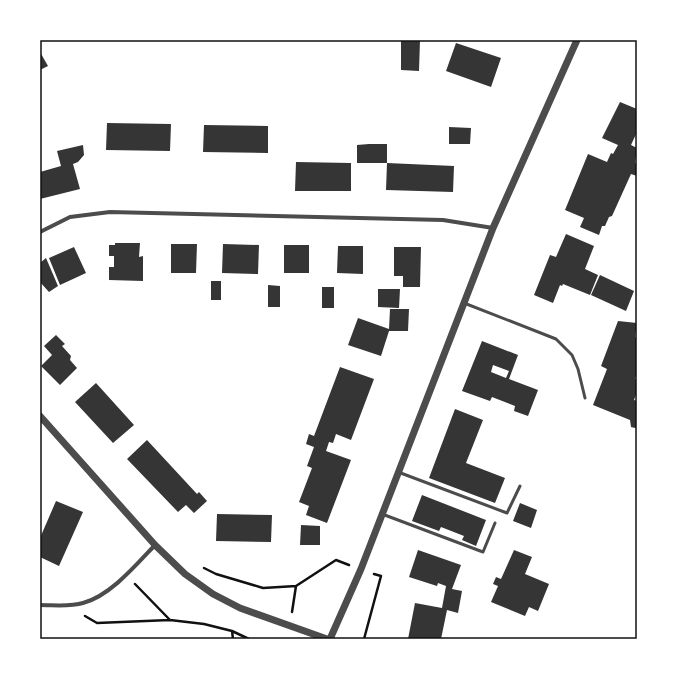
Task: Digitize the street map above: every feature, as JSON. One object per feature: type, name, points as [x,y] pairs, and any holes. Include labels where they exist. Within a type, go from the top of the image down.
[{"type":"street","points":[[330,639],[382,514],[493,228],[577,40]]},
{"type":"street","points":[[40,232],[70,217],[110,212],[443,220],[493,228]]},
{"type":"street","points":[[40,416],[155,545],[185,574],[213,594],[240,608],[327,639]]},
{"type":"street","points":[[40,605],[84,603],[99,596],[126,575],[155,545]]},
{"type":"lane","points":[[464,303],[556,339],[572,355],[578,369],[585,398]]},
{"type":"lane","points":[[398,472],[508,513],[520,486]]},
{"type":"lane","points":[[382,514],[483,552],[495,523]]},
{"type":"path","points":[[185,574],[195,563],[216,574],[263,588],[296,586]]},
{"type":"path","points":[[126,575],[170,620]]},
{"type":"path","points":[[64,605],[97,623],[170,620],[204,624],[232,631],[249,639]]},
{"type":"path","points":[[232,631],[233,639]]},
{"type":"building","points":[[401,40],[420,40],[419,71],[401,70]]},
{"type":"building","points":[[456,43],[501,58],[491,87],[446,71]]},
{"type":"building","points":[[40,52],[48,66],[40,70]]},
{"type":"building","points":[[620,102],[637,109],[637,132],[631,145],[637,148],[635,163],[637,164],[637,176],[631,174],[612,216],[609,217],[605,226],[602,226],[599,235],[580,227],[584,218],[565,210],[588,154],[607,162],[611,153],[613,154],[618,145],[602,138]]},
{"type":"building","points":[[107,123],[171,124],[170,151],[106,150]]},
{"type":"building","points":[[204,125],[268,126],[268,153],[203,152]]},
{"type":"building","points":[[449,127],[471,128],[470,144],[449,144]]},
{"type":"building","points":[[387,144],[387,163],[357,163],[357,145]]},
{"type":"building","points":[[83,145],[84,155],[78,162],[73,164],[80,189],[40,199],[40,172],[61,166],[57,151]]},
{"type":"building","points":[[296,162],[351,163],[351,191],[295,191]]},
{"type":"building","points":[[387,163],[454,166],[453,192],[386,190]]},
{"type":"building","points":[[566,234],[594,246],[585,269],[598,275],[590,295],[563,284],[562,286],[560,285],[553,303],[534,295],[550,255],[556,257]]},
{"type":"building","points":[[115,243],[140,243],[139,257],[143,256],[143,281],[109,280],[109,267],[114,267],[114,256],[109,256],[109,245],[115,245]]},
{"type":"building","points":[[171,244],[197,244],[196,273],[171,273]]},
{"type":"building","points":[[223,244],[259,245],[258,274],[222,273]]},
{"type":"building","points":[[284,245],[309,245],[309,273],[284,273]]},
{"type":"building","points":[[338,246],[363,246],[363,274],[337,273]]},
{"type":"building","points":[[74,247],[86,273],[60,285],[49,258]]},
{"type":"building","points":[[394,247],[421,247],[420,287],[403,287],[403,276],[394,276]]},
{"type":"building","points":[[46,258],[58,286],[49,292],[40,282],[40,263]]},
{"type":"building","points":[[600,275],[634,291],[626,311],[591,295]]},
{"type":"building","points":[[211,281],[221,281],[221,300],[211,300]]},
{"type":"building","points":[[268,285],[280,286],[280,307],[268,307]]},
{"type":"building","points":[[322,287],[334,287],[334,308],[322,308]]},
{"type":"building","points":[[378,289],[400,289],[399,308],[378,307]]},
{"type":"building","points":[[390,309],[409,309],[408,331],[389,331],[381,356],[348,345],[358,318],[389,329]]},
{"type":"building","points":[[618,321],[637,323],[635,337],[637,338],[637,373],[635,379],[637,380],[637,392],[634,400],[637,401],[637,427],[635,428],[631,427],[630,420],[593,405],[607,369],[601,366]]},
{"type":"building","points":[[56,335],[65,344],[62,346],[71,356],[70,360],[77,368],[60,385],[41,366],[52,355],[44,346]]},
{"type":"building","points":[[482,341],[518,355],[509,379],[538,390],[528,416],[514,411],[515,406],[492,397],[490,401],[462,391]],"holes":[[[493,365],[509,371],[506,378],[491,372]]]},
{"type":"building","points":[[340,367],[374,379],[351,440],[336,434],[333,443],[329,442],[326,451],[351,460],[327,523],[306,515],[309,506],[299,502],[312,468],[307,466],[314,447],[306,444],[309,434],[314,436]]},
{"type":"building","points":[[96,383],[134,425],[113,443],[75,402]]},
{"type":"building","points":[[455,409],[483,420],[466,463],[505,478],[495,503],[429,478]]},
{"type":"building","points":[[147,440],[197,494],[199,492],[207,501],[194,513],[186,505],[178,512],[127,459]]},
{"type":"building","points":[[422,495],[486,520],[476,546],[462,540],[464,536],[441,527],[439,531],[412,521]]},
{"type":"building","points":[[56,501],[83,512],[59,566],[40,557],[40,538]]},
{"type":"building","points":[[520,503],[537,510],[531,528],[513,521]]},
{"type":"building","points":[[217,514],[272,515],[271,542],[216,541]]},
{"type":"building","points":[[301,525],[320,526],[320,545],[300,545]]},
{"type":"building","points":[[418,550],[461,565],[452,589],[462,591],[458,613],[447,610],[441,639],[408,639],[415,603],[442,608],[446,586],[438,583],[437,586],[409,577]]},
{"type":"building","points":[[514,550],[532,557],[525,574],[549,584],[538,611],[529,607],[525,616],[491,602],[498,586],[493,584],[496,577],[501,579]]}]
